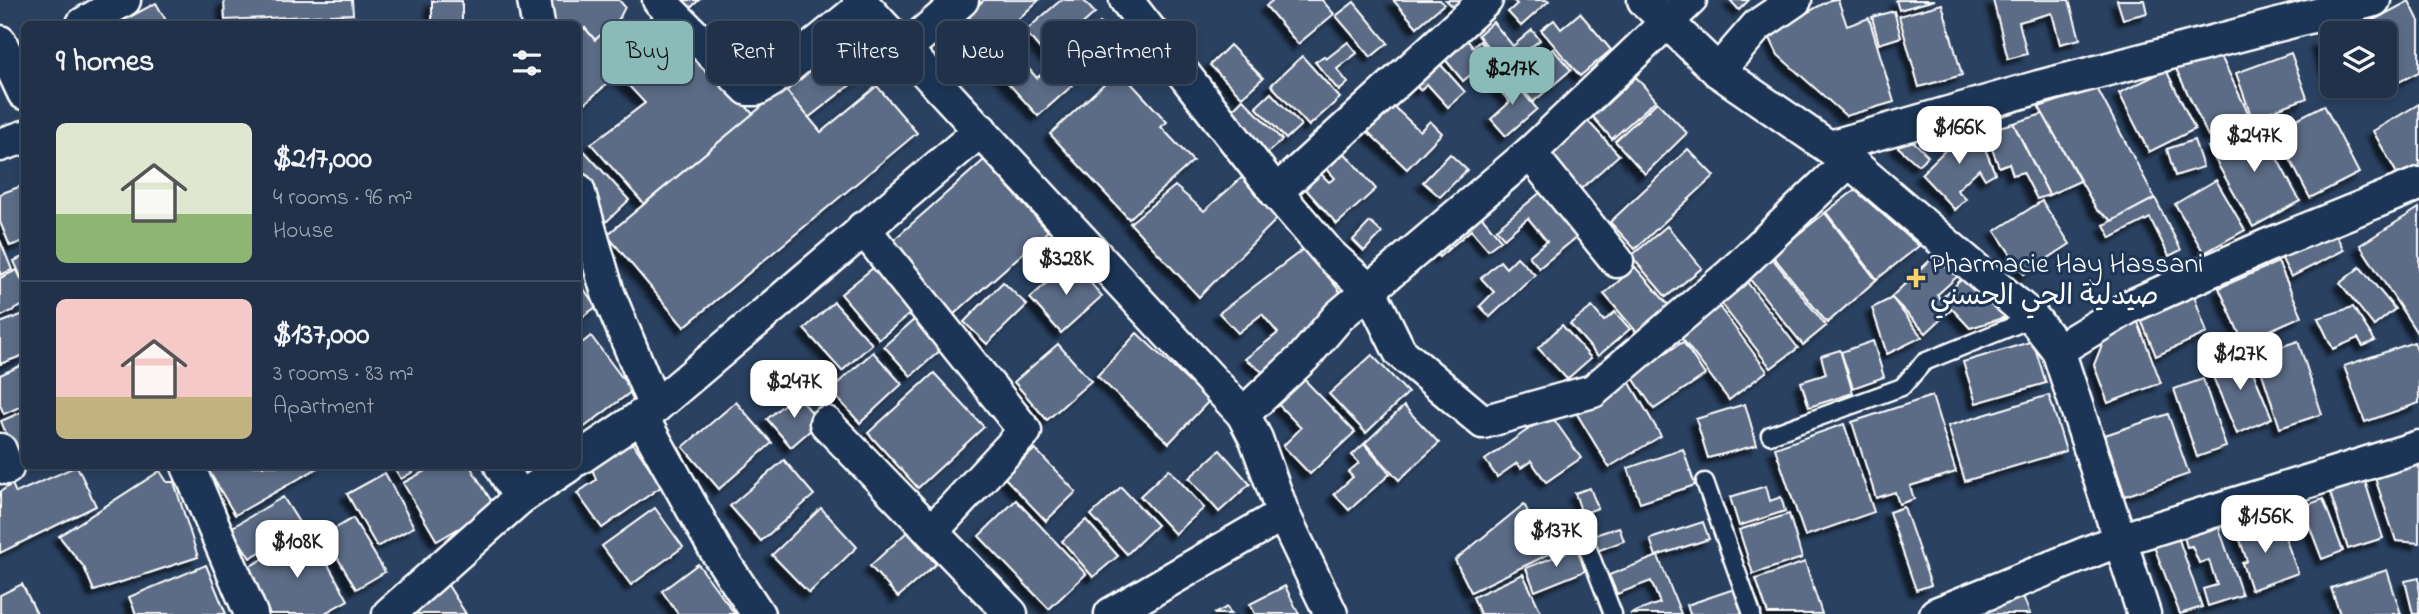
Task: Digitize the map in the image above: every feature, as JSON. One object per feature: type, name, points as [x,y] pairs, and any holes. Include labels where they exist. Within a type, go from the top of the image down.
[{"type":"street","points":[[88,21],[124,0]]},
{"type":"street","points":[[534,0],[538,21]]},
{"type":"street","points":[[659,0],[748,89],[757,89],[772,80],[861,2],[880,21]]},
{"type":"street","points":[[923,33],[961,0]]},
{"type":"street","points":[[1126,0],[1276,192],[1330,255],[1370,291],[1400,352],[1483,422],[1593,391],[1730,275],[1840,154],[2039,87],[2374,0]]},
{"type":"street","points":[[1276,192],[1486,0]]},
{"type":"street","points":[[1644,0],[1718,71],[1840,154],[2033,318],[2058,351],[2144,614]]},
{"type":"street","points":[[1244,414],[1304,357],[1339,316],[1530,153],[1690,0]]},
{"type":"street","points":[[1718,71],[1757,26],[1795,0]]},
{"type":"street","points":[[11,53],[21,84]]},
{"type":"street","points":[[923,67],[1244,414],[1283,514],[1331,614]]},
{"type":"street","points":[[581,457],[648,411],[981,130]]},
{"type":"street","points":[[0,145],[21,138]]},
{"type":"street","points":[[1530,153],[1617,261]]},
{"type":"street","points":[[2058,351],[2129,307],[2266,246],[2419,184]]},
{"type":"street","points":[[581,200],[608,293],[648,411],[715,549],[758,614]]},
{"type":"street","points":[[863,228],[1025,431],[933,530]]},
{"type":"street","points":[[826,423],[873,475],[933,530],[1011,614]]},
{"type":"street","points":[[1936,614],[2119,541],[2419,447]]},
{"type":"street","points":[[189,469],[251,614]]},
{"type":"street","points":[[503,469],[520,498]]},
{"type":"street","points":[[389,614],[520,498],[564,469]]},
{"type":"street","points":[[1111,614],[1283,514]]},
{"type":"lane","points":[[1770,435],[1902,387],[1924,362],[2033,318]]},
{"type":"lane","points":[[1705,482],[1752,614]]},
{"type":"lane","points":[[1581,531],[1613,614]]},
{"type":"building","points":[[224,0],[352,0],[353,14],[225,20]]},
{"type":"building","points":[[547,0],[619,0],[625,7],[617,21],[602,21],[602,34],[595,40],[585,28],[581,31],[581,21],[551,21],[539,7]]},
{"type":"building","points":[[669,0],[699,0],[683,15]]},
{"type":"building","points":[[984,0],[1039,0],[1016,21],[972,21],[967,15]]},
{"type":"building","points":[[1061,0],[1083,0],[1095,13],[1086,21],[1042,21],[1042,51],[1028,35],[1028,28]]},
{"type":"building","points":[[1273,0],[1322,0],[1334,14],[1298,44],[1266,6]]},
{"type":"building","points":[[1393,0],[1440,0],[1444,4],[1417,27]]},
{"type":"building","points":[[1446,0],[1463,0],[1454,8]]},
{"type":"building","points":[[1513,0],[1549,1],[1521,26],[1508,12],[1517,4]]},
{"type":"building","points":[[1730,0],[1749,0],[1739,10]]},
{"type":"building","points":[[1830,0],[1838,0],[1847,26],[1869,18],[1894,102],[1846,116],[1778,55],[1768,34]]},
{"type":"building","points":[[1896,0],[1935,0],[1899,10]]},
{"type":"building","points":[[1993,0],[2069,0],[2080,39],[2060,44],[2052,13],[2019,22],[2027,54],[2008,59]]},
{"type":"building","points":[[2117,0],[2144,0],[2147,13],[2123,19]]},
{"type":"building","points":[[432,1],[462,1],[462,21],[432,21]]},
{"type":"building","points":[[2409,1],[2419,21],[2419,72],[2397,83],[2397,21],[2372,21]]},
{"type":"building","points":[[1354,2],[1388,43],[1371,57],[1336,16]]},
{"type":"building","points":[[156,3],[166,21],[122,21]]},
{"type":"building","points":[[1942,4],[1962,75],[1919,87],[1899,16]]},
{"type":"building","points":[[1894,11],[1901,37],[1879,44],[1872,17]]},
{"type":"building","points":[[1580,13],[1611,50],[1580,76],[1541,30],[1554,20],[1561,29]]},
{"type":"building","points":[[355,17],[355,21],[308,21],[308,18]]},
{"type":"building","points":[[1493,22],[1513,46],[1532,30],[1540,40],[1521,55],[1531,67],[1553,49],[1571,70],[1533,102],[1478,35]]},
{"type":"building","points":[[585,28],[595,40],[602,34],[602,84],[607,84],[581,107],[581,31]]},
{"type":"building","points":[[1461,33],[1473,47],[1480,41],[1493,56],[1463,81],[1439,52]]},
{"type":"building","points":[[1348,42],[1357,53],[1337,69],[1348,83],[1339,91],[1315,62],[1324,56],[1326,59]]},
{"type":"building","points":[[1230,45],[1263,78],[1242,97],[1210,65]]},
{"type":"building","points":[[693,48],[707,63],[707,84],[726,84],[753,114],[644,204],[591,144],[645,103],[627,84],[693,84]]},
{"type":"building","points":[[2218,50],[2250,117],[2208,136],[2176,69]]},
{"type":"building","points":[[2291,53],[2307,98],[2252,118],[2236,73]]},
{"type":"building","points":[[1302,56],[1340,98],[1309,126],[1271,85]]},
{"type":"building","points":[[1433,56],[1465,92],[1448,107],[1427,84],[1420,90],[1409,78]]},
{"type":"building","points":[[813,65],[813,84],[852,84],[808,118],[784,88],[789,84],[799,84],[799,76]]},
{"type":"building","points":[[1028,68],[1037,78],[1042,74],[1042,84],[1074,84],[1038,116],[1009,84],[1028,84]]},
{"type":"building","points":[[2166,70],[2195,129],[2149,152],[2119,93]]},
{"type":"building","points":[[1507,74],[1537,109],[1506,136],[1491,119],[1510,102],[1495,85]]},
{"type":"building","points":[[1636,77],[1656,100],[1612,139],[1593,117]]},
{"type":"building","points":[[1104,84],[1132,84],[1167,122],[1161,127],[1193,161],[1129,219],[1050,134]]},
{"type":"building","points":[[877,86],[917,133],[684,327],[607,235],[784,88],[821,132]]},
{"type":"building","points":[[2097,88],[2155,198],[2113,221],[2097,210],[2039,107]]},
{"type":"building","points":[[1271,93],[1301,125],[1286,139],[1256,107]]},
{"type":"building","points":[[1243,99],[1282,140],[1266,154],[1228,114]]},
{"type":"building","points":[[1657,102],[1687,133],[1645,174],[1615,141]]},
{"type":"building","points":[[2419,104],[2419,165],[2399,177],[2373,131]]},
{"type":"building","points":[[1392,105],[1420,131],[1430,121],[1442,133],[1407,169],[1367,131]]},
{"type":"building","points":[[2324,105],[2359,173],[2310,198],[2275,130]]},
{"type":"building","points":[[2043,114],[2080,181],[2049,195],[2013,123]]},
{"type":"building","points":[[1587,120],[1619,155],[1575,194],[1543,160]]},
{"type":"building","points":[[2257,121],[2300,201],[2253,227],[2208,147]]},
{"type":"building","points":[[1974,122],[1995,173],[1985,179],[1979,169],[1957,190],[1966,199],[1955,210],[1921,174]]},
{"type":"building","points":[[2013,123],[2049,195],[2037,199],[2023,172],[2013,175],[2009,163],[1999,167],[1985,131]]},
{"type":"building","points":[[1895,134],[1911,139],[1928,156],[1918,165],[1898,147]]},
{"type":"building","points":[[2194,140],[2203,167],[2175,176],[2167,149]]},
{"type":"building","points":[[1336,143],[1376,189],[1337,224],[1302,185],[1318,171],[1329,182],[1335,178],[1318,159]]},
{"type":"building","points":[[581,147],[629,200],[602,226],[593,213],[581,167]]},
{"type":"building","points":[[1688,149],[1714,176],[1635,249],[1610,222]]},
{"type":"building","points":[[1450,154],[1467,170],[1440,197],[1423,182]]},
{"type":"building","points":[[984,160],[1048,231],[953,315],[890,243]]},
{"type":"building","points":[[1245,175],[1280,216],[1199,297],[1130,223],[1175,186],[1204,211]]},
{"type":"building","points":[[2216,180],[2245,230],[2204,253],[2175,204]]},
{"type":"building","points":[[21,186],[21,242],[10,246],[0,222],[0,194]]},
{"type":"building","points":[[1855,190],[1919,246],[1877,279],[1826,212]]},
{"type":"building","points":[[1541,192],[1578,236],[1539,268],[1529,256],[1547,241],[1528,218],[1504,238],[1496,229]]},
{"type":"building","points":[[2155,198],[2181,250],[2169,256],[2150,218],[2111,238],[2104,225]]},
{"type":"building","points":[[2042,201],[2070,244],[2024,274],[1995,231]]},
{"type":"building","points":[[1473,206],[1501,240],[1488,250],[1471,230],[1439,257],[1428,243]]},
{"type":"building","points":[[2419,208],[2419,336],[2360,245]]},
{"type":"building","points":[[1825,213],[1876,280],[1827,323],[1772,255]]},
{"type":"building","points":[[1370,222],[1382,233],[1364,251],[1353,240]]},
{"type":"building","points":[[1667,226],[1702,268],[1666,297],[1631,256]]},
{"type":"building","points":[[2331,226],[2344,250],[2291,277],[2279,253]]},
{"type":"building","points":[[0,240],[12,270],[0,275]]},
{"type":"building","points":[[1305,248],[1345,298],[1264,373],[1245,359],[1278,333],[1262,314],[1238,333],[1219,313]]},
{"type":"building","points":[[1939,252],[1960,274],[1937,295],[1951,310],[1926,333],[1891,297]]},
{"type":"building","points":[[1768,253],[1826,326],[1803,345],[1744,272]]},
{"type":"building","points":[[1517,257],[1535,275],[1490,317],[1480,306],[1494,292],[1481,278],[1500,261],[1506,268]]},
{"type":"building","points":[[21,258],[21,277],[14,261]]},
{"type":"building","points":[[1071,261],[1102,296],[1061,333],[1030,298]]},
{"type":"building","points":[[2278,262],[2302,316],[2243,342],[2219,288]]},
{"type":"building","points":[[1635,267],[1672,309],[1640,336],[1604,294]]},
{"type":"building","points":[[2360,267],[2395,309],[2374,326],[2340,283]]},
{"type":"building","points":[[873,268],[911,313],[879,339],[841,294]]},
{"type":"building","points":[[17,270],[21,279],[21,306],[0,317],[0,278]]},
{"type":"building","points":[[1965,276],[2006,317],[1970,328],[1942,298]]},
{"type":"building","points":[[1743,277],[1798,348],[1771,368],[1716,297]]},
{"type":"building","points":[[1003,282],[1027,305],[987,344],[964,322]]},
{"type":"building","points":[[581,284],[596,307],[581,318]]},
{"type":"building","points":[[2193,293],[2207,333],[2156,356],[2139,315]]},
{"type":"building","points":[[1892,298],[1922,337],[1887,354],[1872,308]]},
{"type":"building","points":[[834,302],[872,344],[842,371],[804,329]]},
{"type":"building","points":[[1717,304],[1767,371],[1729,400],[1678,333]]},
{"type":"building","points":[[1592,307],[1604,321],[1615,312],[1630,329],[1598,356],[1570,324]]},
{"type":"building","points":[[2353,307],[2375,341],[2363,346],[2358,338],[2333,349],[2318,318]]},
{"type":"building","points":[[21,315],[21,356],[0,364],[0,323]]},
{"type":"building","points":[[2136,317],[2161,383],[2108,403],[2094,365],[2109,327]]},
{"type":"building","points":[[915,319],[942,349],[911,376],[884,346]]},
{"type":"building","points":[[1562,325],[1591,358],[1567,379],[1538,348]]},
{"type":"building","points":[[1137,333],[1209,401],[1169,443],[1097,376]]},
{"type":"building","points":[[591,336],[632,391],[581,430],[581,344]]},
{"type":"building","points":[[1873,341],[1884,377],[1853,388],[1841,352]]},
{"type":"building","points":[[2033,341],[2046,383],[1976,403],[1963,362]]},
{"type":"building","points":[[2298,341],[2322,414],[2280,428],[2256,355]]},
{"type":"building","points":[[1683,342],[1705,375],[1654,409],[1631,375]]},
{"type":"building","points":[[2414,342],[2419,356],[2419,403],[2365,422],[2344,366]]},
{"type":"building","points":[[1058,344],[1091,381],[1047,420],[1014,382]]},
{"type":"building","points":[[1840,350],[1853,393],[1809,407],[1801,382],[1826,374],[1821,356]]},
{"type":"building","points":[[2244,350],[2272,418],[2237,434],[2208,365]]},
{"type":"building","points":[[873,352],[902,384],[860,423],[830,390]]},
{"type":"building","points":[[1372,355],[1408,393],[1366,433],[1329,394]]},
{"type":"building","points":[[21,365],[21,406],[4,414],[0,405],[0,375]]},
{"type":"building","points":[[934,373],[984,427],[918,488],[868,433]]},
{"type":"building","points":[[1298,373],[1355,432],[1310,474],[1283,446],[1301,428],[1272,398]]},
{"type":"building","points":[[2203,379],[2226,447],[2197,457],[2174,389]]},
{"type":"building","points":[[1630,383],[1661,436],[1609,467],[1577,414]]},
{"type":"building","points":[[796,394],[820,422],[791,447],[767,419]]},
{"type":"building","points":[[2049,395],[2066,451],[1965,481],[1948,426]]},
{"type":"building","points":[[1932,396],[1956,472],[1910,486],[1914,499],[1899,504],[1895,492],[1876,498],[1852,422]]},
{"type":"building","points":[[736,402],[772,443],[719,489],[683,447]]},
{"type":"building","points":[[1745,404],[1757,445],[1708,458],[1696,419]]},
{"type":"building","points":[[1404,406],[1439,443],[1399,480],[1365,443]]},
{"type":"building","points":[[21,412],[21,465],[19,466],[1,421]]},
{"type":"building","points":[[1550,414],[1581,458],[1546,482],[1531,461],[1521,468],[1517,463],[1497,477],[1485,460]]},
{"type":"building","points":[[2168,414],[2189,474],[2125,496],[2105,435]]},
{"type":"building","points":[[1844,424],[1874,512],[1805,536],[1775,448]]},
{"type":"building","points":[[628,436],[662,486],[602,528],[577,493],[596,480],[590,462]]},
{"type":"building","points":[[1364,444],[1390,474],[1349,510],[1334,494],[1353,477],[1348,472],[1359,463],[1352,455]]},
{"type":"building","points":[[1035,449],[1076,492],[1046,521],[1004,477]]},
{"type":"building","points":[[1683,449],[1695,485],[1640,503],[1628,468]]},
{"type":"building","points":[[1220,450],[1250,484],[1219,512],[1189,478]]},
{"type":"building","points":[[2419,458],[2419,543],[2396,541],[2373,472]]},
{"type":"building","points":[[784,460],[814,495],[761,541],[730,506]]},
{"type":"building","points":[[70,469],[78,469],[96,506],[0,553],[0,492],[12,484],[16,493]]},
{"type":"building","points":[[208,469],[316,469],[235,515]]},
{"type":"building","points":[[395,469],[418,469],[401,479]]},
{"type":"building","points":[[429,469],[472,469],[495,507],[437,541],[403,483]]},
{"type":"building","points":[[1169,469],[1204,508],[1175,534],[1140,496]]},
{"type":"building","points":[[160,471],[167,482],[174,482],[198,557],[94,591],[84,567],[59,536]]},
{"type":"building","points":[[385,473],[414,527],[377,547],[347,494]]},
{"type":"building","points":[[2363,475],[2383,538],[2348,549],[2328,486]]},
{"type":"building","points":[[1766,486],[1770,501],[1781,497],[1785,511],[1739,526],[1730,497]]},
{"type":"building","points":[[1121,487],[1157,525],[1127,554],[1091,515]]},
{"type":"building","points":[[1590,488],[1598,508],[1582,514],[1575,493]]},
{"type":"building","points":[[283,497],[302,527],[250,558],[231,528]]},
{"type":"building","points":[[2323,499],[2343,551],[2322,559],[2302,507]]},
{"type":"building","points":[[1016,500],[1086,574],[1049,609],[979,536]]},
{"type":"building","points":[[1524,504],[1549,554],[1471,592],[1455,560]]},
{"type":"building","points":[[1904,507],[1931,585],[1916,590],[1889,512]]},
{"type":"building","points":[[655,508],[683,547],[631,585],[602,546]]},
{"type":"building","points":[[821,508],[857,547],[809,593],[772,555]]},
{"type":"building","points":[[1789,514],[1802,558],[1753,574],[1739,530]]},
{"type":"building","points":[[353,518],[385,572],[356,589],[324,535]]},
{"type":"building","points":[[2264,518],[2269,534],[2282,529],[2298,573],[2251,590],[2242,563],[2247,561],[2236,528]]},
{"type":"building","points":[[1086,520],[1118,556],[1093,577],[1062,541]]},
{"type":"building","points":[[1703,522],[1709,539],[1656,556],[1650,539]]},
{"type":"building","points":[[2217,522],[2242,595],[2208,606],[2203,589],[2217,585],[2209,560],[2199,563],[2192,546],[2187,547],[2183,533]]},
{"type":"building","points":[[1619,527],[1624,541],[1597,551],[1592,536]]},
{"type":"building","points":[[2175,528],[2202,607],[2180,614],[2150,536]]},
{"type":"building","points":[[907,532],[936,564],[898,597],[870,566]]},
{"type":"building","points":[[310,533],[348,600],[323,614],[270,614],[245,569]]},
{"type":"building","points":[[1577,548],[1585,571],[1535,591],[1526,568]]},
{"type":"building","points":[[1658,556],[1681,614],[1630,614],[1660,603],[1651,581],[1617,594],[1609,575]]},
{"type":"building","points":[[1805,562],[1822,614],[1768,614],[1756,579]]},
{"type":"building","points":[[698,564],[735,614],[678,614],[662,591]]},
{"type":"building","points":[[206,565],[226,614],[136,614],[129,597]]},
{"type":"building","points":[[2387,570],[2401,614],[2340,614],[2331,588]]},
{"type":"building","points":[[1523,574],[1542,614],[1480,614],[1473,597]]},
{"type":"building","points":[[2419,578],[2419,614],[2413,614],[2405,581]]},
{"type":"building","points":[[446,582],[466,614],[407,614]]},
{"type":"building","points":[[22,584],[37,614],[0,614],[0,595]]},
{"type":"building","points":[[1285,586],[1299,614],[1255,614],[1250,604]]},
{"type":"building","points":[[1737,588],[1746,614],[1690,614],[1687,605]]},
{"type":"building","points":[[2023,596],[2030,614],[1975,614]]},
{"type":"building","points":[[1227,607],[1231,614],[1214,614]]},
{"type":"place","name":"Pharmacie Hay Hassani صيدلية الحي الحسني","points":[[1916,278]]}]
